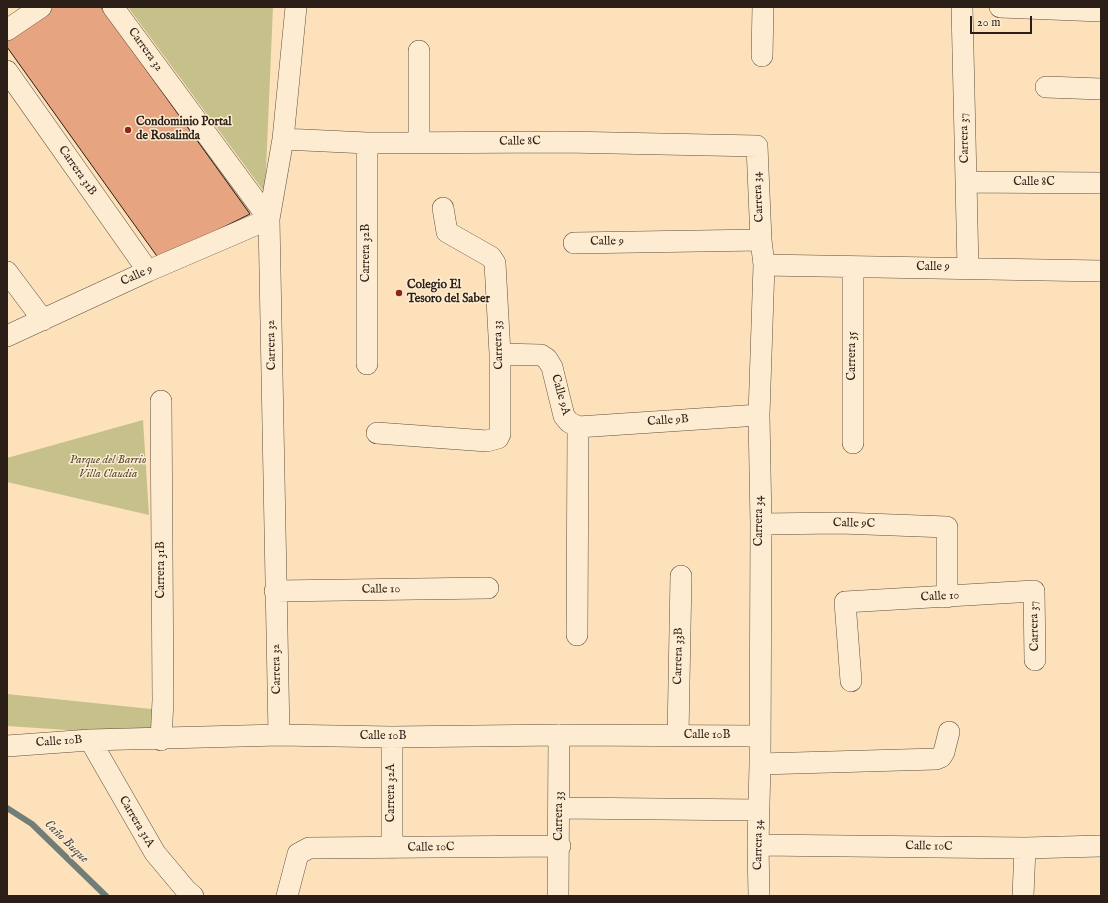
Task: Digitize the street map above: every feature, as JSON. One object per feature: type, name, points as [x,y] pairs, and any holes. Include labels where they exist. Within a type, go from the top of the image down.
[{"type":"street","points":[[7,30],[41,7]]},
{"type":"street","name":"Carrera 32","points":[[113,7],[269,219],[278,735]]},
{"type":"street","points":[[269,219],[283,139],[296,7]]},
{"type":"street","points":[[762,56],[763,7]]},
{"type":"street","name":"Carrera 37","points":[[962,7],[968,268]]},
{"type":"street","points":[[1000,7],[1101,10]]},
{"type":"street","points":[[419,51],[419,142]]},
{"type":"street","name":"Carrera 31B","points":[[7,71],[148,271]]},
{"type":"street","points":[[1046,87],[1101,89]]},
{"type":"street","name":"Calle 8C","points":[[283,139],[367,143],[565,142],[757,146]]},
{"type":"street","name":"Carrera 32B","points":[[367,143],[367,364]]},
{"type":"street","name":"Carrera 34","points":[[757,146],[761,240],[764,265],[759,415],[761,524],[760,810],[758,844],[759,896]]},
{"type":"street","name":"Calle 8C","points":[[966,182],[1101,183]]},
{"type":"street","name":"Carrera 33","points":[[377,433],[487,441],[498,438],[500,434],[500,354],[495,263],[491,257],[447,232],[443,208]]},
{"type":"street","name":"Calle 9","points":[[7,336],[148,271],[269,219]]},
{"type":"street","name":"Calle 9","points":[[574,243],[761,240]]},
{"type":"street","name":"Calle 9","points":[[764,265],[853,268],[1101,270]]},
{"type":"street","name":"Carrera 35","points":[[853,268],[853,443]]},
{"type":"street","points":[[7,272],[43,320]]},
{"type":"street","name":"Calle 9A","points":[[500,354],[541,355],[547,359],[552,367],[564,416],[569,422],[578,427]]},
{"type":"street","name":"Carrera 31B","points":[[161,740],[163,700],[162,401]]},
{"type":"street","name":"Calle 9B","points":[[578,427],[759,415]]},
{"type":"street","points":[[577,636],[578,427]]},
{"type":"street","name":"Calle 9C","points":[[761,524],[840,523],[947,527],[947,597]]},
{"type":"street","name":"Carrera 33B","points":[[678,736],[681,576]]},
{"type":"street","name":"Calle 10","points":[[275,591],[488,588]]},
{"type":"street","name":"Carrera 37","points":[[1034,592],[1035,660]]},
{"type":"street","name":"Calle 10","points":[[851,681],[845,602],[1034,592]]},
{"type":"street","points":[[760,764],[936,759],[941,757],[944,752],[949,732]]},
{"type":"street","name":"Calle 10B","points":[[7,746],[90,740],[161,740],[278,735],[392,737],[559,735],[760,736]]},
{"type":"street","name":"Carrera 33","points":[[558,896],[560,846],[559,735]]},
{"type":"street","name":"Carrera 32A","points":[[392,737],[392,848]]},
{"type":"street","name":"Carrera 31A","points":[[90,740],[155,853],[186,890],[193,896]]},
{"type":"street","points":[[560,808],[760,810]]},
{"type":"street","name":"Calle 10C","points":[[758,844],[1025,848],[1101,846]]},
{"type":"street","name":"Calle 10C","points":[[287,896],[298,854],[302,850],[309,848],[560,846]]},
{"type":"street","points":[[1023,896],[1025,848]]},
{"type":"green space","points":[[128,7],[273,7],[265,193]]},
{"type":"green space","name":"Parque del Barrio Villa Claudia","points":[[143,420],[149,515],[7,482],[7,458]]},
{"type":"green space","points":[[7,694],[161,710],[158,736],[7,726]]},
{"type":"building","name":"Condominio Portal de Rosalinda","points":[[41,7],[101,7],[250,214],[159,259],[7,47],[7,30]]},
{"type":"waterway","name":"Caño Buque","points":[[7,808],[32,824],[106,896]]},
{"type":"place","name":"Condominio Portal de Rosalinda","points":[[128,130]]},
{"type":"place","name":"Colegio El Tesoro del Saber","points":[[399,293]]}]
